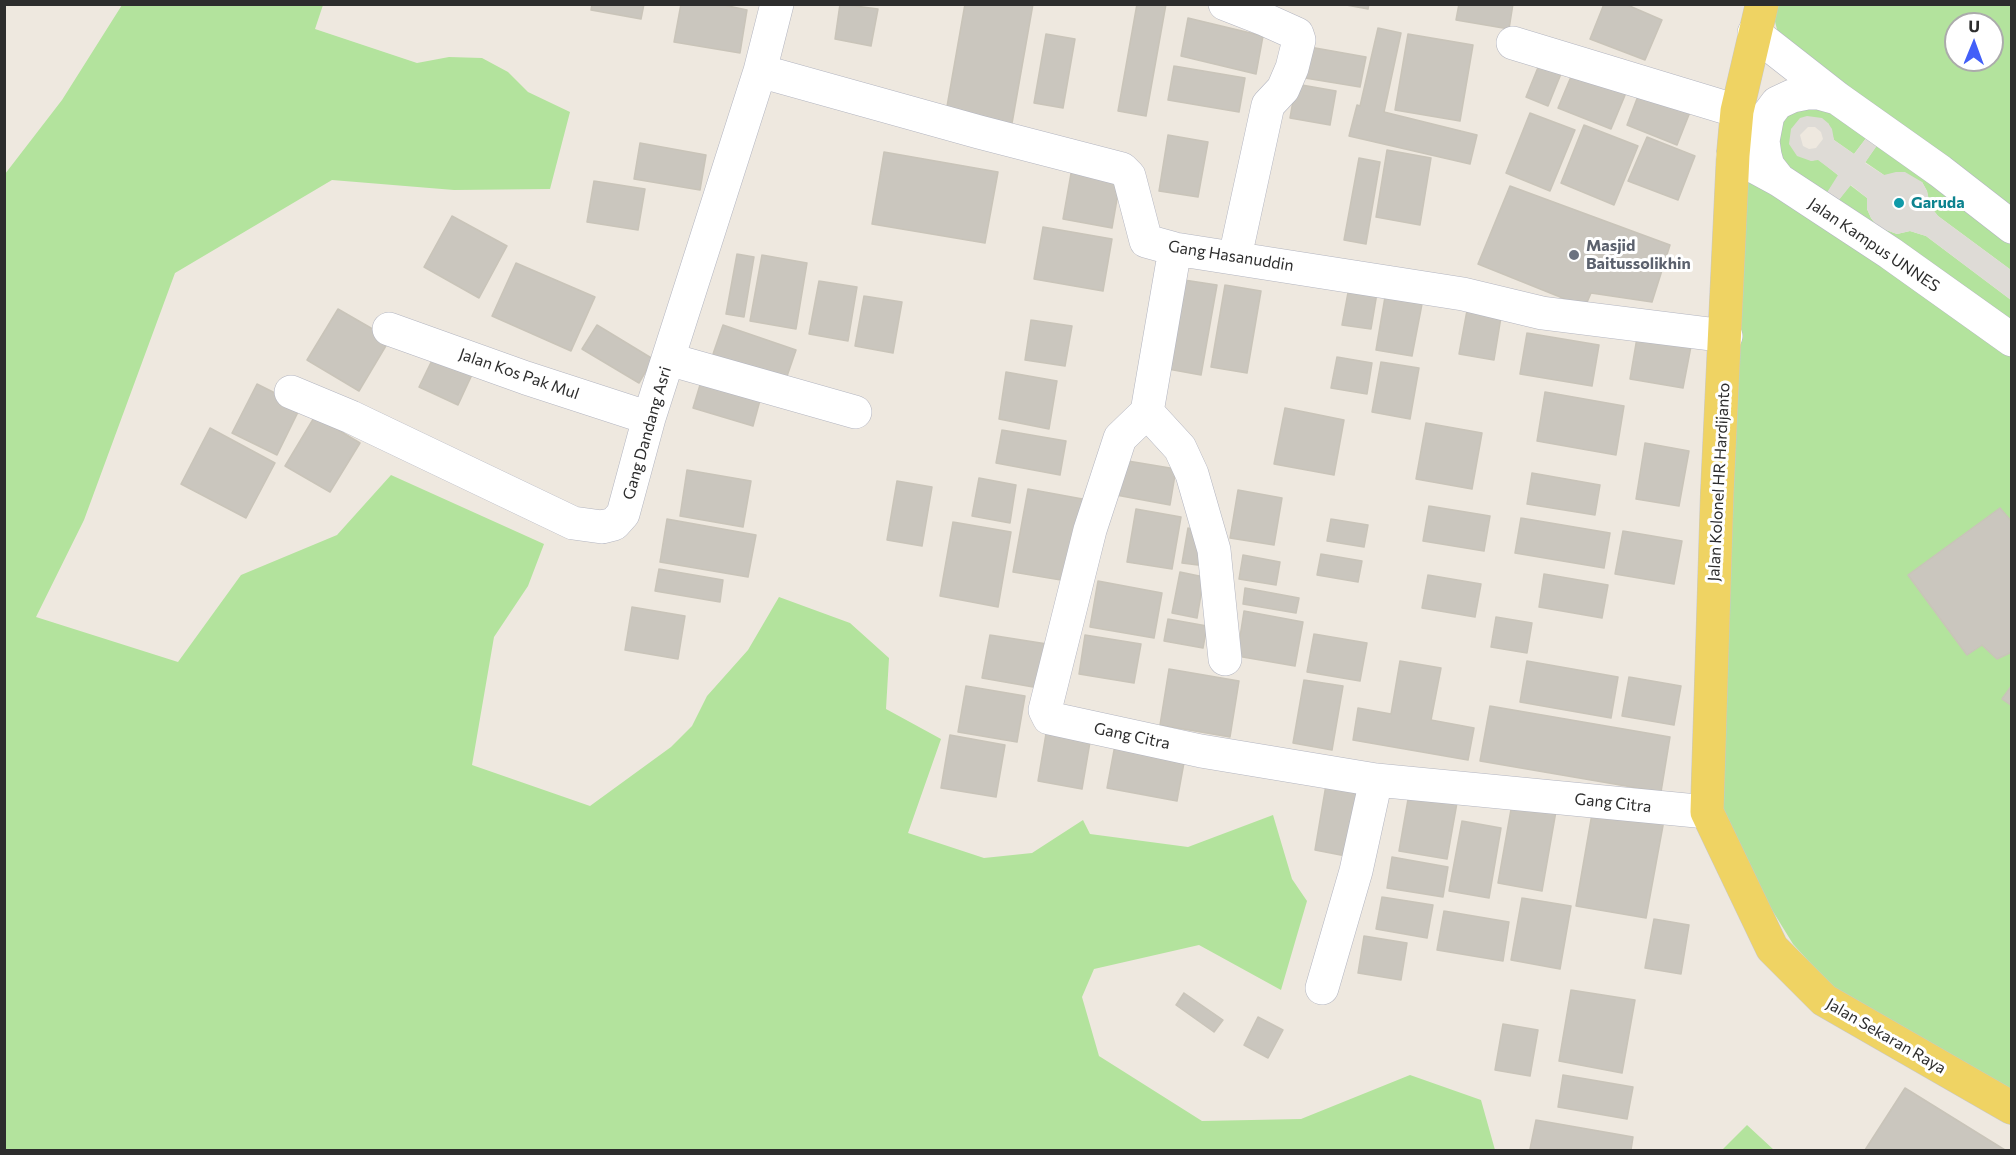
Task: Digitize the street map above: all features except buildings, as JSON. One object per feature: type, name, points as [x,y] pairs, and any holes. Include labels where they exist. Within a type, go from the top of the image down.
[{"type":"main road","name":"Jalan Kolonel HR Hardijanto","points":[[1758,19],[1737,111],[1733,155],[1717,494],[1707,812],[1772,948]]},
{"type":"main road","name":"Jalan Sekaran Raya","points":[[1772,948],[1824,1000],[2012,1108]]},
{"type":"street","name":"Gang Dandang Asri","points":[[291,392],[351,417],[573,523],[602,527],[614,524],[623,514],[649,418],[760,71],[777,4]]},
{"type":"street","points":[[1225,4],[1297,34],[1299,40],[1296,58],[1283,89],[1268,105],[1235,257]]},
{"type":"street","points":[[1758,19],[1837,98],[1940,171],[2012,227]]},
{"type":"street","points":[[1513,43],[1737,111]]},
{"type":"street","name":"Gang Hasanuddin","points":[[760,71],[1122,169],[1129,176],[1146,241],[1176,249],[1463,294],[1542,313],[1726,336]]},
{"type":"street","points":[[1779,180],[1768,166],[1765,155],[1763,141],[1768,115],[1777,103],[1792,96],[1819,93],[1837,98]]},
{"type":"street","name":"Jalan Kampus UNNES","points":[[1733,155],[1779,180],[1890,253],[2012,340]]},
{"type":"street","points":[[1176,249],[1147,412],[1180,448],[1192,474],[1214,550],[1225,659]]},
{"type":"street","name":"Jalan Kos Pak Mul","points":[[389,329],[526,378],[649,418]]},
{"type":"street","points":[[668,360],[855,412]]},
{"type":"street","name":"Gang Citra","points":[[1147,412],[1120,438],[1090,530],[1045,710],[1049,718],[1201,751],[1376,780],[1707,812]]},
{"type":"street","points":[[1322,988],[1356,871],[1376,780]]},
{"type":"green space","points":[[1775,4],[2011,5],[2011,214],[1779,37],[1773,14]]},
{"type":"green space","points":[[122,5],[323,5],[315,29],[417,63],[449,57],[482,58],[508,72],[528,92],[570,112],[550,189],[454,190],[332,180],[175,273],[84,520],[36,617],[178,662],[241,575],[337,535],[391,475],[544,544],[528,586],[494,637],[472,765],[590,806],[671,747],[692,726],[707,696],[748,650],[779,597],[850,623],[889,658],[886,709],[941,739],[908,833],[984,858],[1032,853],[1083,820],[1090,834],[1188,847],[1273,815],[1292,879],[1307,901],[1281,990],[1199,945],[1094,969],[1082,997],[1099,1056],[1202,1121],[1301,1119],[1410,1075],[1481,1100],[1495,1150],[5,1150],[5,174],[62,100]]},
{"type":"green space","points":[[1816,103],[1870,133],[1854,154],[1834,140],[1828,123],[1791,129],[1811,161],[1818,159],[1839,176],[1823,199],[1789,174],[1778,155],[1778,119]]},
{"type":"green space","points":[[1880,141],[2011,240],[2011,270],[1938,216],[1930,206],[1927,191],[1922,182],[1884,175],[1865,162]]},
{"type":"green space","points":[[1742,179],[1751,179],[2011,352],[2011,1091],[1833,988],[1793,944],[1753,879],[1720,811]]},
{"type":"green space","points":[[1850,185],[1867,198],[1867,209],[1878,227],[1897,234],[1910,231],[1926,236],[2011,300],[2011,332],[1834,206]]},
{"type":"green space","points":[[1747,1125],[1774,1150],[1722,1150]]},
{"type":"shaded area","points":[[1807,116],[1822,118],[1832,129],[1834,140],[1854,154],[1870,133],[1880,141],[1865,163],[1884,175],[1905,172],[1922,182],[1927,191],[1930,206],[1938,216],[2011,270],[2011,300],[1926,236],[1910,231],[1897,234],[1878,227],[1867,209],[1867,198],[1851,185],[1834,206],[1823,199],[1838,175],[1818,160],[1811,161],[1797,156],[1789,144],[1791,129],[1800,118]],"holes":[[[1808,127],[1815,127],[1821,132],[1823,139],[1816,148],[1809,149],[1803,146],[1800,135]]]},
{"type":"place","name":"Garuda","points":[[1899,203]]},
{"type":"place","name":"Masjid Baitussolikhin","points":[[1574,255]]}]
